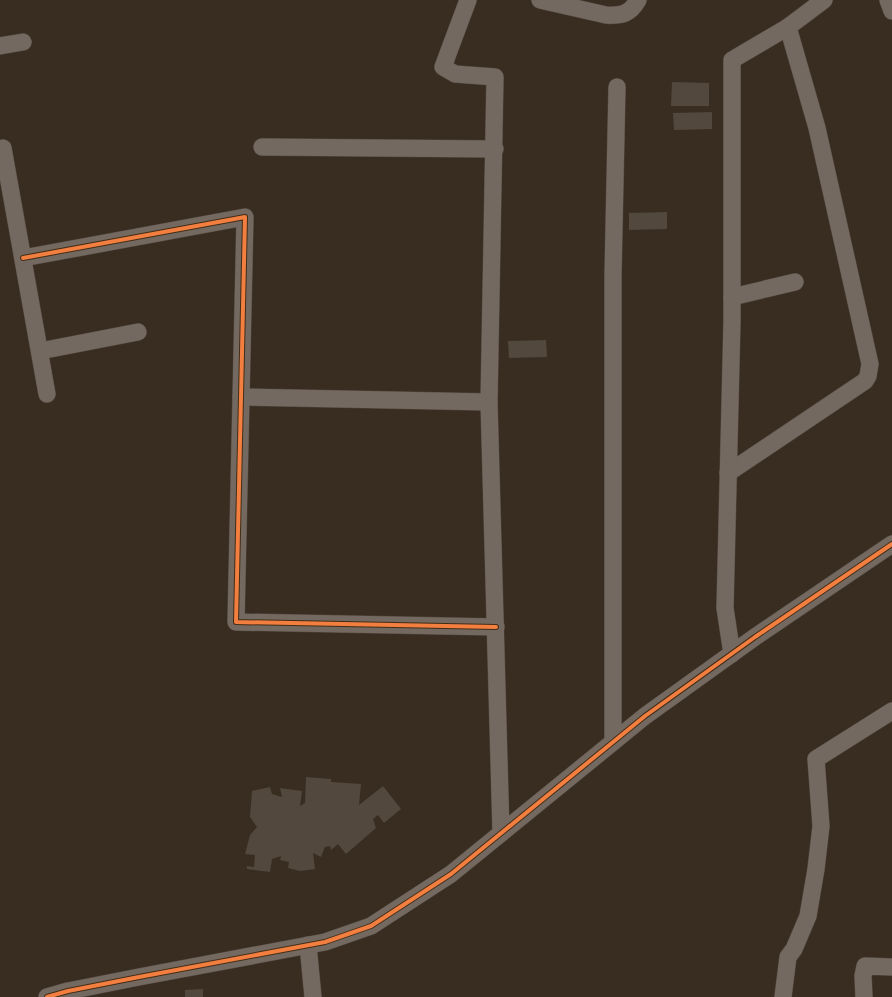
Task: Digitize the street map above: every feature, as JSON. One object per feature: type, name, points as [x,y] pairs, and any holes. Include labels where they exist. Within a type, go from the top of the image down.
[{"type":"street","points":[[468,0],[443,67],[455,74],[495,77],[495,148],[489,402],[501,833]]},
{"type":"street","points":[[540,0],[606,15],[617,16],[625,14],[633,9],[638,0]]},
{"type":"street","points":[[732,654],[725,608],[732,297],[732,60],[788,27],[824,0]]},
{"type":"street","points":[[888,0],[892,10]]},
{"type":"street","points":[[728,474],[865,381],[870,371],[870,364],[817,128],[788,27]]},
{"type":"street","points":[[0,46],[23,42]]},
{"type":"street","points":[[613,742],[613,275],[617,87]]},
{"type":"street","points":[[262,147],[495,148]]},
{"type":"street","points":[[0,149],[3,148],[47,394]]},
{"type":"street","points":[[23,258],[245,217],[236,622],[496,627]]},
{"type":"street","points":[[732,297],[795,282]]},
{"type":"street","points":[[40,351],[138,332]]},
{"type":"street","points":[[241,398],[489,402]]},
{"type":"street","points":[[47,997],[124,980],[325,942],[371,926],[451,874],[645,716],[892,544]]},
{"type":"street","points":[[783,997],[788,957],[794,950],[808,916],[816,869],[821,826],[816,759],[892,711]]},
{"type":"street","points":[[308,945],[313,997]]},
{"type":"street","points":[[864,997],[863,976],[865,966],[892,967]]},
{"type":"building","points":[[672,82],[709,83],[709,106],[671,106]]},
{"type":"building","points":[[712,112],[712,129],[674,130],[673,113]]},
{"type":"building","points":[[667,212],[667,229],[629,230],[629,213]]},
{"type":"building","points":[[546,340],[547,357],[509,358],[508,341]]},
{"type":"building","points":[[306,777],[331,779],[331,782],[361,784],[359,805],[383,786],[401,809],[384,823],[378,815],[373,819],[376,828],[346,854],[338,844],[331,850],[330,846],[325,847],[321,857],[313,853],[315,869],[300,871],[288,868],[289,862],[280,860],[281,856],[272,859],[270,872],[247,869],[247,866],[254,867],[255,855],[245,854],[250,835],[257,827],[250,817],[252,791],[270,787],[272,794],[282,797],[280,788],[302,791],[300,806],[305,803]]},
{"type":"building","points":[[203,989],[203,997],[185,997],[185,990]]},
{"type":"cycle path","points":[[23,258],[245,217],[236,622],[496,627]]},
{"type":"cycle path","points":[[47,997],[68,991],[325,942],[371,926],[451,874],[645,716],[755,637],[892,544]]}]
